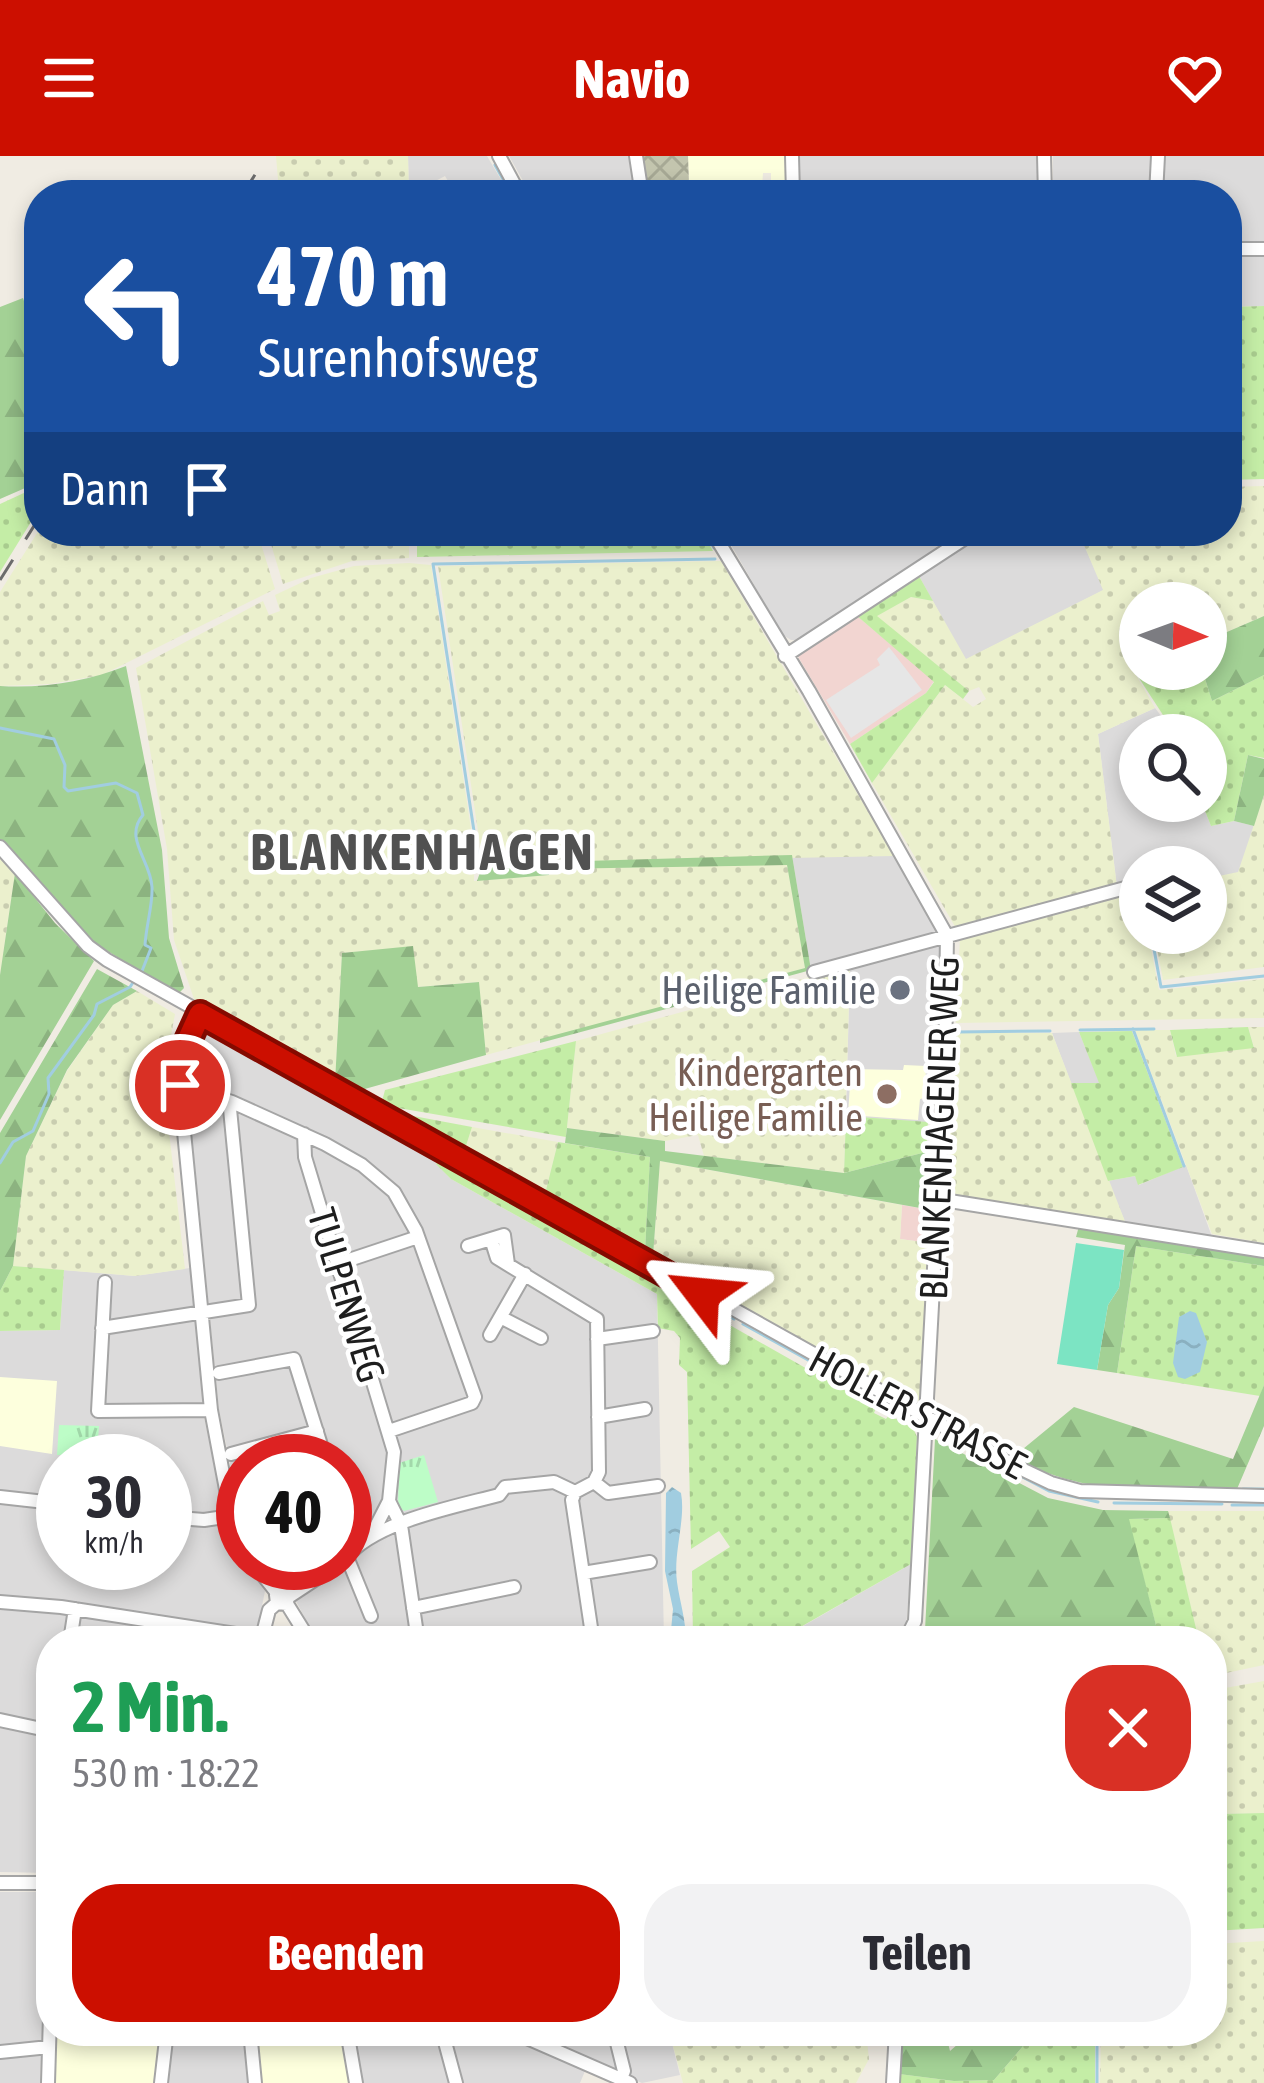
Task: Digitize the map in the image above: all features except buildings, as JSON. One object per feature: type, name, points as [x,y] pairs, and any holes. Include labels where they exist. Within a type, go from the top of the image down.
[{"type":"street","name":"BLANKENHAGENER WEG","points":[[721,546],[947,936],[913,1626]]},
{"type":"street","points":[[785,656],[953,546]]},
{"type":"street","name":"HOLLER STRASSE","points":[[0,847],[88,946],[137,978],[926,1419],[1051,1483],[1080,1491],[1264,1496]]},
{"type":"street","points":[[814,972],[1119,890]]},
{"type":"street","points":[[200,1014],[180,1058],[180,1085],[216,1436]]},
{"type":"street","points":[[180,1085],[304,1134],[374,1174],[406,1209],[475,1397],[472,1403],[389,1431]]},
{"type":"street","points":[[102,1328],[249,1305],[232,1102]]},
{"type":"street","name":"TULPENWEG","points":[[304,1134],[304,1157],[389,1431],[394,1460],[389,1501],[401,1525],[416,1626]]},
{"type":"street","points":[[937,1199],[1264,1251]]},
{"type":"street","points":[[468,1246],[504,1235],[508,1264],[593,1313],[599,1472],[572,1500],[591,1626]]},
{"type":"street","points":[[337,1264],[418,1237]]},
{"type":"street","points":[[490,1335],[525,1274]]},
{"type":"street","points":[[105,1282],[98,1412],[211,1410]]},
{"type":"street","points":[[502,1318],[541,1338]]},
{"type":"street","points":[[597,1339],[653,1331]]},
{"type":"street","points":[[219,1372],[294,1359],[318,1434]]},
{"type":"street","points":[[598,1417],[645,1409]]},
{"type":"street","points":[[306,1434],[317,1431]]},
{"type":"street","points":[[372,1536],[499,1495],[505,1487],[517,1484],[554,1482],[575,1492]]},
{"type":"street","points":[[594,1482],[608,1493],[658,1486]]},
{"type":"street","points":[[0,1497],[36,1501]]},
{"type":"street","points":[[372,1534],[389,1501]]},
{"type":"street","points":[[583,1573],[650,1562]]},
{"type":"street","points":[[413,1608],[514,1587]]},
{"type":"street","points":[[276,1590],[300,1626]]},
{"type":"street","points":[[265,1626],[269,1610],[296,1590]]},
{"type":"street","points":[[360,1590],[371,1616]]},
{"type":"street","points":[[0,1602],[178,1626]]},
{"type":"street","points":[[72,1626],[75,1609]]},
{"type":"street","points":[[0,1720],[36,1728]]},
{"type":"street","points":[[0,1883],[36,1883]]},
{"type":"street","points":[[161,2083],[165,2046]]},
{"type":"street","points":[[251,2046],[255,2083]]},
{"type":"street","points":[[350,2046],[356,2083]]},
{"type":"street","points":[[446,2046],[456,2083]]},
{"type":"street","points":[[544,2046],[625,2081],[618,2046]]},
{"type":"street","points":[[893,2083],[895,2046]]},
{"type":"street","points":[[0,2052],[49,2047],[48,2083]]},
{"type":"street","points":[[584,2083],[591,2067]]},
{"type":"shaded area","points":[[276,156],[408,156],[409,180],[278,180]]},
{"type":"shaded area","points":[[408,156],[487,156],[501,180],[447,180],[445,176],[409,180]]},
{"type":"shaded area","points":[[509,156],[628,156],[632,180],[523,180]]},
{"type":"shaded area","points":[[642,156],[688,156],[689,180],[645,180]]},
{"type":"shaded area","points":[[688,156],[785,156],[786,180],[771,180],[771,173],[763,173],[762,180],[689,180]]},
{"type":"shaded area","points":[[797,156],[1038,156],[1039,180],[798,180]]},
{"type":"shaded area","points":[[1053,156],[1264,156],[1264,306],[1242,307],[1242,180],[1053,180]]},
{"type":"shaded area","points":[[1264,486],[1264,616],[1227,632],[1227,582],[1119,582],[1119,690],[1145,690],[1155,708],[1142,714],[1119,714],[1119,724],[1098,734],[1117,887],[957,930],[872,783],[945,685],[973,707],[986,699],[979,687],[969,691],[876,616],[911,597],[933,601],[966,659],[1103,590],[1084,546],[1242,546],[1242,487]]},
{"type":"shaded area","points":[[29,546],[262,546],[275,589],[102,675],[0,686],[0,592]]},
{"type":"shaded area","points":[[272,546],[409,546],[409,558],[352,561],[283,584]]},
{"type":"shaded area","points":[[732,546],[942,546],[799,640],[783,635]]},
{"type":"shaded area","points":[[964,546],[1085,546],[1104,590],[965,660],[919,576]]},
{"type":"shaded area","points":[[721,561],[894,856],[483,864],[438,566]]},
{"type":"shaded area","points":[[431,565],[474,849],[474,881],[549,875],[550,869],[787,864],[805,968],[486,1055],[478,982],[417,987],[413,947],[342,953],[335,1082],[194,999],[174,940],[167,849],[136,668],[263,601],[269,615],[280,611],[275,595],[311,578],[354,566]]},
{"type":"shaded area","points":[[856,615],[934,681],[926,693],[850,744],[797,655]]},
{"type":"shaded area","points":[[889,647],[922,690],[851,738],[826,700],[880,665],[877,659]]},
{"type":"shaded area","points":[[1119,724],[1119,822],[1209,822],[1211,826],[1234,821],[1254,826],[1227,910],[1227,846],[1119,846],[1117,887],[1098,734]]},
{"type":"shaded area","points":[[1264,795],[1264,967],[1163,980],[1158,954],[1227,954],[1227,874],[1238,872]]},
{"type":"shaded area","points":[[792,855],[894,856],[939,934],[811,970]]},
{"type":"shaded area","points":[[0,859],[15,873],[0,975]]},
{"type":"shaded area","points":[[1119,896],[1119,954],[1152,954],[1159,990],[1264,979],[1264,1018],[956,1023],[960,938]]},
{"type":"shaded area","points":[[937,943],[941,947],[934,1123],[846,1116],[850,966]]},
{"type":"shaded area","points":[[850,966],[844,1173],[704,1156],[698,1135],[665,1141],[567,1128],[576,1041]]},
{"type":"shaded area","points":[[137,991],[175,1014],[169,1047],[169,1132],[185,1269],[135,1276],[13,1266],[26,1156],[67,1071],[113,1005]]},
{"type":"shaded area","points":[[1248,1027],[1264,1027],[1264,1243],[1212,1234],[1135,1030],[1170,1030],[1176,1056],[1254,1047]]},
{"type":"shaded area","points":[[210,1030],[416,1142],[451,1179],[657,1294],[664,1626],[309,1626],[290,1590],[372,1590],[372,1434],[224,1434],[185,1068],[199,1033]]},
{"type":"shaded area","points":[[1079,1032],[1100,1084],[1071,1083],[1052,1033]]},
{"type":"shaded area","points":[[955,1033],[1052,1033],[1126,1224],[947,1195]]},
{"type":"shaded area","name":"Kindergarten Heilige Familie","points":[[904,1065],[926,1066],[925,1098],[920,1099],[918,1120],[848,1115],[851,1069],[903,1070]]},
{"type":"shaded area","points":[[472,1127],[558,1142],[545,1194],[464,1152]]},
{"type":"shaded area","points":[[660,1161],[902,1205],[900,1239],[930,1243],[920,1400],[914,1402],[653,1256]]},
{"type":"shaded area","points":[[1186,1165],[1212,1237],[1126,1224],[1108,1181],[1135,1176],[1139,1185]]},
{"type":"shaded area","points":[[902,1205],[931,1210],[930,1243],[900,1239]]},
{"type":"shaded area","points":[[190,1268],[204,1417],[216,1474],[216,1590],[265,1591],[258,1626],[36,1626],[36,1873],[0,1872],[0,1331],[60,1330],[64,1270],[135,1276]]},
{"type":"shaded area","points":[[0,1377],[57,1381],[53,1434],[36,1434],[36,1452],[0,1446]]},
{"type":"shaded area","points":[[1168,1511],[1264,1511],[1264,1665],[1227,1673],[1227,1626],[1195,1626]]},
{"type":"shaded area","points":[[911,1564],[906,1626],[803,1626]]},
{"type":"shaded area","points":[[1264,1681],[1264,1813],[1227,1814],[1227,1688]]},
{"type":"shaded area","points":[[0,1892],[36,1892],[40,2083],[0,2083]]},
{"type":"shaded area","points":[[1264,1941],[1264,2083],[1100,2083],[1101,2046],[1227,2046],[1227,1943]]},
{"type":"shaded area","points":[[56,2046],[159,2046],[155,2083],[55,2083]]},
{"type":"shaded area","points":[[172,2046],[245,2046],[249,2083],[167,2083]]},
{"type":"shaded area","points":[[256,2046],[343,2046],[350,2083],[260,2083]]},
{"type":"shaded area","points":[[355,2046],[441,2046],[451,2083],[361,2083]]},
{"type":"shaded area","points":[[450,2046],[532,2046],[585,2071],[580,2083],[460,2083]]},
{"type":"shaded area","points":[[557,2046],[673,2046],[680,2075],[642,2083]]},
{"type":"shaded area","points":[[673,2046],[868,2046],[869,2059],[856,2083],[683,2083]]},
{"type":"green space","points":[[24,301],[24,489],[0,499],[0,307]]},
{"type":"green space","points":[[1264,306],[1264,479],[1242,480],[1242,307]]},
{"type":"green space","points":[[24,493],[24,533],[0,572],[0,504]]},
{"type":"green space","points":[[417,546],[710,546],[713,551],[417,557]]},
{"type":"green space","points":[[919,576],[933,601],[911,597],[877,616],[969,691],[963,699],[945,685],[872,783],[850,744],[926,693],[934,682],[856,615]]},
{"type":"green space","points":[[1264,616],[1264,675],[1212,701],[1209,690],[1227,690],[1227,632]]},
{"type":"green space","points":[[126,666],[162,850],[169,938],[184,988],[177,995],[95,943],[0,839],[0,686],[64,683]]},
{"type":"green space","points":[[1264,675],[1264,758],[1248,755],[1234,821],[1211,826],[1209,822],[1227,822],[1227,714],[1162,714],[1147,690],[1209,690],[1212,701]]},
{"type":"green space","points":[[1248,755],[1264,759],[1264,795],[1254,826],[1234,821]]},
{"type":"green space","points":[[792,855],[811,970],[540,1043],[540,1039],[805,968],[787,865],[550,869],[549,875],[477,881],[483,864]]},
{"type":"green space","points":[[15,873],[55,923],[94,961],[0,1120],[0,975]]},
{"type":"green space","points":[[413,946],[418,987],[479,982],[486,1055],[354,1092],[335,1082],[342,953]]},
{"type":"green space","points":[[97,969],[137,991],[113,1005],[67,1070],[26,1156],[13,1266],[0,1291],[0,1133]]},
{"type":"green space","points":[[1248,1027],[1254,1048],[1177,1057],[1170,1030]]},
{"type":"green space","points":[[1132,1031],[1183,1167],[1138,1185],[1135,1176],[1108,1181],[1071,1083],[1099,1083],[1079,1032]]},
{"type":"green space","points":[[576,1041],[566,1137],[381,1105],[385,1090]]},
{"type":"green space","points":[[408,1115],[472,1127],[464,1152],[405,1120]]},
{"type":"green space","points":[[846,1116],[928,1122],[926,1152],[844,1173]]},
{"type":"green space","points":[[567,1128],[665,1141],[665,1151],[844,1173],[926,1152],[924,1200],[932,1202],[931,1210],[660,1161],[653,1256],[645,1251],[650,1157],[565,1143]]},
{"type":"green space","points":[[558,1142],[650,1157],[645,1251],[545,1194]]},
{"type":"green space","points":[[439,1160],[876,1408],[874,1413],[913,1428],[917,1437],[911,1564],[802,1626],[693,1626],[692,1571],[730,1547],[719,1531],[691,1549],[687,1372],[679,1365],[680,1338],[674,1331],[658,1328],[657,1294],[451,1179],[436,1164]]},
{"type":"green space","points":[[1079,1226],[1264,1255],[1264,1266],[1136,1246],[1117,1373],[1097,1370],[1125,1245],[1076,1237]]},
{"type":"green space","points":[[1076,1243],[1124,1250],[1097,1370],[1057,1364]]},
{"type":"green space","points":[[1136,1246],[1264,1266],[1264,1385],[1260,1396],[1117,1373]]},
{"type":"green space","points":[[13,1266],[64,1270],[60,1330],[0,1331],[0,1291]]},
{"type":"green space","points":[[1264,1385],[1264,1426],[1237,1489],[1096,1485],[1012,1458],[1074,1407],[1233,1459]]},
{"type":"green space","points":[[59,1425],[99,1426],[98,1434],[58,1434]]},
{"type":"green space","points":[[935,1439],[1048,1498],[1103,1510],[1168,1511],[1170,1518],[1129,1519],[1156,1626],[925,1626]]},
{"type":"green space","points":[[424,1455],[438,1502],[404,1511],[398,1505],[399,1463]]},
{"type":"green space","points":[[1170,1518],[1195,1626],[1156,1626],[1128,1519]]},
{"type":"green space","points":[[1264,1813],[1264,1928],[1227,1930],[1227,1814]]},
{"type":"green space","points":[[900,2046],[949,2046],[950,2051],[956,2046],[1023,2046],[994,2080],[899,2074]]},
{"type":"green space","points":[[1023,2046],[1095,2046],[1095,2083],[898,2083],[899,2074],[994,2080]]},
{"type":"water","points":[[1196,1313],[1207,1342],[1200,1372],[1185,1379],[1178,1377],[1173,1363],[1179,1317]]},
{"type":"water","points":[[672,1487],[681,1493],[676,1571],[685,1626],[671,1626],[665,1571],[666,1493]]},
{"type":"waterway","points":[[495,165],[504,180]]},
{"type":"waterway","points":[[478,857],[433,564],[715,559]]},
{"type":"waterway","points":[[0,728],[54,739],[65,765],[68,791],[116,783],[137,793],[143,815],[137,841],[152,887],[145,945],[151,948],[142,971]]},
{"type":"waterway","points":[[1155,954],[1161,987],[1264,976]]},
{"type":"waterway","points":[[0,1163],[13,1142],[33,1131],[49,1094],[48,1078],[97,1004],[130,987],[136,978]]},
{"type":"waterway","points":[[1133,1029],[1184,1166]]},
{"type":"waterway","points":[[1080,1030],[1154,1029]]},
{"type":"waterway","points":[[957,1032],[1050,1031]]},
{"type":"waterway","points":[[626,1260],[734,1319]]},
{"type":"waterway","points":[[743,1324],[908,1415]]},
{"type":"waterway","points":[[943,1435],[1049,1491],[1098,1502]]},
{"type":"waterway","points":[[1243,1489],[1264,1489]]},
{"type":"waterway","points":[[1114,1503],[1222,1504]]},
{"type":"waterway","points":[[1232,1505],[1264,1505]]},
{"type":"waterway","points":[[1097,2046],[1097,2083]]},
{"type":"railway","points":[[252,180],[267,156]]},
{"type":"railway","points":[[0,580],[24,542]]},
{"type":"place","name":"Heilige Familie","points":[[900,990]]},
{"type":"place","name":"Kindergarten Heilige Familie","points":[[887,1094]]},
{"type":"district","name":"BLANKENHAGEN","points":[[423,851]]},
{"type":"route","points":[[180,1085],[180,1058],[200,1014],[702,1294]]}]
